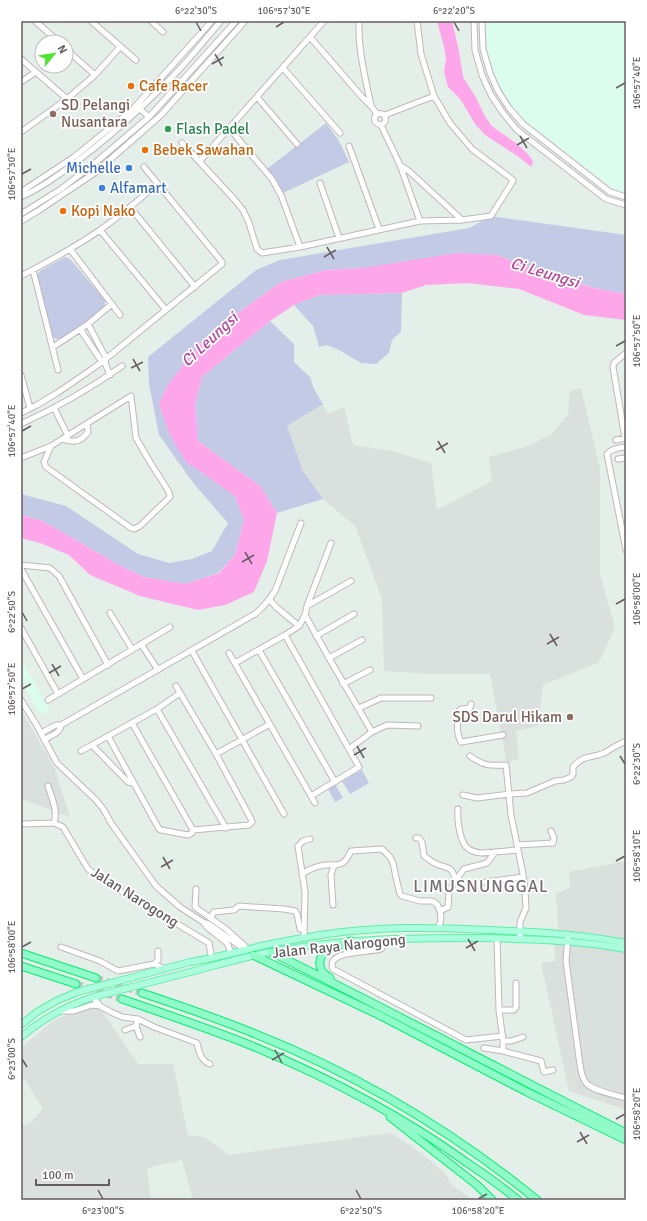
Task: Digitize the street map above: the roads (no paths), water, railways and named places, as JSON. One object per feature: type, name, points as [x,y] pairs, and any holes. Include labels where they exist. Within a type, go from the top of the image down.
[{"type":"highway","points":[[338,985],[322,972],[320,959],[323,953],[328,949],[351,942]]},
{"type":"highway","points":[[271,948],[338,985],[530,1085],[626,1132]]},
{"type":"highway","points":[[247,949],[520,1088],[626,1140]]},
{"type":"highway","points":[[21,953],[96,978]]},
{"type":"highway","points":[[21,966],[76,984]]},
{"type":"highway","points":[[142,994],[249,1031],[337,1070],[412,1111],[543,1200]]},
{"type":"highway","points":[[122,1000],[197,1025],[244,1043],[332,1082],[370,1101],[405,1121],[450,1150],[518,1200]]},
{"type":"highway","points":[[370,1101],[477,1185],[492,1200]]},
{"type":"highway","points":[[509,1177],[537,1200]]},
{"type":"main road","name":"Jalan Raya Narogong","points":[[271,948],[320,935],[385,928],[439,928],[519,931],[626,949]]},
{"type":"main road","points":[[190,962],[230,950],[247,949],[276,939],[304,932],[320,935]]},
{"type":"main road","name":"Jalan Raya Narogong","points":[[21,1025],[37,1012],[56,1001],[77,992],[190,962],[209,959],[247,949],[417,938],[603,938],[626,943]]},
{"type":"main road","name":"Jalan Raya Narogong","points":[[21,1036],[44,1019],[76,1003],[247,949]]},
{"type":"street","points":[[35,21],[50,34]]},
{"type":"street","points":[[91,21],[136,60]]},
{"type":"street","points":[[151,21],[163,32]]},
{"type":"street","points":[[21,192],[86,148],[132,110],[212,21]]},
{"type":"street","points":[[21,198],[47,183],[95,148],[174,75],[221,21]]},
{"type":"street","points":[[21,214],[61,190],[148,117],[236,21]]},
{"type":"street","points":[[21,221],[96,172],[161,115],[245,21]]},
{"type":"street","points":[[200,161],[324,21]]},
{"type":"street","points":[[359,21],[359,45],[361,60],[371,106]]},
{"type":"street","points":[[182,143],[243,210],[249,223],[257,249],[262,253],[300,247],[420,221],[462,220],[491,216],[513,180],[472,149],[450,123],[434,96],[421,54],[417,21]]},
{"type":"street","points":[[474,21],[475,50],[482,75],[491,95],[517,130],[606,199],[626,205]]},
{"type":"street","points":[[482,21],[483,49],[490,73],[498,91],[509,108],[523,124],[610,192],[626,197]]},
{"type":"street","points":[[310,37],[377,114]]},
{"type":"street","points":[[21,132],[67,99],[95,75],[120,47]]},
{"type":"street","points":[[74,55],[95,75]]},
{"type":"street","points":[[21,59],[34,70]]},
{"type":"street","points":[[283,68],[340,133]]},
{"type":"street","points":[[21,82],[34,73]]},
{"type":"street","points":[[38,74],[67,99]]},
{"type":"street","points":[[377,114],[381,113],[385,115],[434,96]]},
{"type":"street","points":[[257,97],[297,144]]},
{"type":"street","points":[[140,108],[148,117]]},
{"type":"street","points":[[377,114],[374,117],[375,121],[377,124],[382,125],[400,165],[420,221]]},
{"type":"street","points":[[382,125],[385,123],[385,115]]},
{"type":"street","points":[[229,128],[272,179],[281,195],[300,247]]},
{"type":"street","points":[[349,146],[379,229]]},
{"type":"street","points":[[86,148],[95,148]]},
{"type":"street","points":[[95,163],[96,172]]},
{"type":"street","points":[[400,165],[410,172],[462,220]]},
{"type":"street","points":[[21,412],[30,408],[105,361],[222,264],[222,262],[144,167]]},
{"type":"street","points":[[320,183],[339,238]]},
{"type":"street","points":[[21,276],[100,230],[157,184]]},
{"type":"street","points":[[130,207],[195,287]]},
{"type":"street","points":[[100,230],[166,310]]},
{"type":"street","points":[[70,248],[120,315]]},
{"type":"street","points":[[33,270],[58,370]]},
{"type":"street","points":[[53,347],[80,330],[112,304]]},
{"type":"street","points":[[88,324],[110,375]]},
{"type":"street","points":[[80,330],[105,361]]},
{"type":"street","points":[[616,440],[625,438],[613,367],[614,363],[626,353]]},
{"type":"street","points":[[21,424],[54,408],[110,375],[122,366]]},
{"type":"street","points":[[21,375],[30,408]]},
{"type":"street","points":[[21,458],[51,446],[87,425],[131,396],[136,438],[170,494],[170,497],[137,528],[131,528],[46,467],[44,462],[51,446]]},
{"type":"street","points":[[54,408],[68,436]]},
{"type":"street","points":[[62,439],[72,442],[83,438],[88,432],[87,425]]},
{"type":"street","points":[[626,447],[610,450],[607,454],[626,550]]},
{"type":"street","points":[[618,459],[626,458]]},
{"type":"street","points":[[41,733],[61,724],[192,651],[263,608],[275,591],[301,523]]},
{"type":"street","points":[[234,663],[299,626],[305,615],[331,543]]},
{"type":"street","points":[[21,565],[50,568],[59,576],[108,665]]},
{"type":"street","points":[[21,569],[83,679]]},
{"type":"street","points":[[307,606],[350,581]]},
{"type":"street","points":[[270,600],[276,608],[299,626]]},
{"type":"street","points":[[110,613],[132,649]]},
{"type":"street","points":[[316,636],[354,614]]},
{"type":"street","points":[[305,615],[343,684],[359,708],[372,732]]},
{"type":"street","points":[[48,700],[170,627]]},
{"type":"street","points":[[21,628],[58,694]]},
{"type":"street","points":[[285,635],[358,767],[311,796]]},
{"type":"street","points":[[329,658],[362,640]]},
{"type":"street","points":[[141,644],[158,670]]},
{"type":"street","points":[[259,650],[335,782]]},
{"type":"street","points":[[192,651],[284,814]]},
{"type":"street","points":[[229,653],[315,803]]},
{"type":"street","points":[[343,684],[370,670]]},
{"type":"street","points":[[108,736],[159,829],[188,835],[192,833],[193,830],[249,825],[252,822],[251,819],[216,754],[176,686]]},
{"type":"street","points":[[81,751],[180,693]]},
{"type":"street","points":[[359,708],[381,698],[431,698]]},
{"type":"street","points":[[21,700],[57,763],[96,800],[156,886],[180,907],[247,949]]},
{"type":"street","points":[[471,704],[470,708],[461,709],[459,711],[457,727],[461,742],[503,735]]},
{"type":"street","points":[[156,708],[226,828]]},
{"type":"street","points":[[132,722],[193,830]]},
{"type":"street","points":[[44,740],[59,731],[61,724]]},
{"type":"street","points":[[216,754],[270,724]]},
{"type":"street","points":[[349,749],[372,732],[387,725],[418,726]]},
{"type":"street","points":[[463,795],[477,798],[527,793],[555,781],[570,778],[573,774],[574,767],[580,760],[604,753],[626,741]]},
{"type":"street","points":[[92,745],[128,782],[133,783]]},
{"type":"street","points":[[470,756],[485,765],[506,765],[512,815],[524,877],[526,908],[520,922],[520,939]]},
{"type":"street","points":[[21,824],[54,823],[56,815],[54,801],[48,786]]},
{"type":"street","points":[[458,809],[457,816],[462,843],[470,850],[477,853],[495,852],[518,847],[553,843],[554,838],[551,831]]},
{"type":"street","name":"Jalan Narogong","points":[[54,823],[63,827],[88,870],[113,887],[202,938],[209,943],[211,955]]},
{"type":"street","points":[[416,838],[419,838],[422,842],[424,856],[438,865],[449,867],[456,880]]},
{"type":"street","points":[[304,932],[305,892],[298,846],[303,841],[310,839]]},
{"type":"street","points":[[302,874],[314,868],[339,865],[345,861],[351,851],[382,849],[390,857],[393,863],[400,894],[402,896],[420,901],[432,901],[437,904],[441,918],[439,928]]},
{"type":"street","points":[[440,911],[448,907],[449,891],[460,872],[464,869],[487,863],[495,852]]},
{"type":"street","points":[[333,905],[331,875],[334,865]]},
{"type":"street","points":[[486,882],[524,877]]},
{"type":"street","points":[[196,889],[194,906],[226,929],[247,949]]},
{"type":"street","points":[[210,918],[214,912],[234,910],[239,906],[250,908],[284,909],[295,911],[300,929],[304,932]]},
{"type":"street","points":[[203,922],[207,927],[228,942],[230,950]]},
{"type":"street","points":[[567,938],[566,961],[580,1065],[583,1077],[585,1082],[590,1087],[626,1098]]},
{"type":"street","points":[[497,939],[499,1010],[503,1050]]},
{"type":"street","points":[[384,940],[383,946],[380,949],[351,953],[336,958],[332,963],[333,969],[466,1040],[503,1039],[511,1041],[523,1037]]},
{"type":"street","points":[[61,947],[100,961],[118,971],[154,964],[166,969]]},
{"type":"street","points":[[154,964],[158,960],[158,951]]},
{"type":"street","points":[[499,1010],[513,1010],[516,1008],[516,984]]},
{"type":"street","points":[[93,997],[100,1006]]},
{"type":"street","points":[[58,1012],[74,1011],[92,1005],[100,1006],[122,1017],[138,1019],[197,1044],[201,1057],[210,1064]]},
{"type":"street","points":[[138,1019],[136,1026],[140,1037]]},
{"type":"street","points":[[125,1030],[136,1026]]},
{"type":"street","points":[[484,1048],[503,1050],[541,1061],[544,1072],[553,1070]]},
{"type":"water","points":[[437,21],[452,21],[463,77],[492,126],[527,153],[533,161],[532,166],[485,135],[475,124],[461,100],[448,87],[444,72],[446,58]]},
{"type":"water","name":"Ci Leungsi","points":[[457,253],[497,255],[525,266],[594,288],[626,294],[626,320],[584,315],[519,289],[467,283],[426,285],[402,293],[319,295],[294,305],[270,321],[202,377],[195,405],[198,441],[260,486],[277,513],[267,561],[254,592],[225,605],[198,610],[140,596],[90,575],[69,555],[40,543],[21,538],[21,515],[43,521],[119,565],[144,577],[186,584],[219,573],[235,555],[244,520],[235,496],[185,461],[169,433],[159,404],[167,386],[201,342],[281,282],[326,270],[363,268]]},
{"type":"tunnel","points":[[96,978],[142,993]]},
{"type":"tunnel","points":[[76,984],[122,999]]},
{"type":"place","name":"Cafe Racer","points":[[131,86]]},
{"type":"place","name":"SD Pelangi Nusantara","points":[[53,114]]},
{"type":"place","name":"Flash Padel","points":[[168,129]]},
{"type":"place","name":"Bebek Sawahan","points":[[145,150]]},
{"type":"place","name":"Michelle","points":[[129,168]]},
{"type":"place","name":"Alfamart","points":[[102,188]]},
{"type":"place","name":"Kopi Nako","points":[[63,211]]},
{"type":"place","name":"SDS Darul Hikam","points":[[570,717]]},
{"type":"district","name":"LIMUSNUNGGAL","points":[[481,886]]}]
